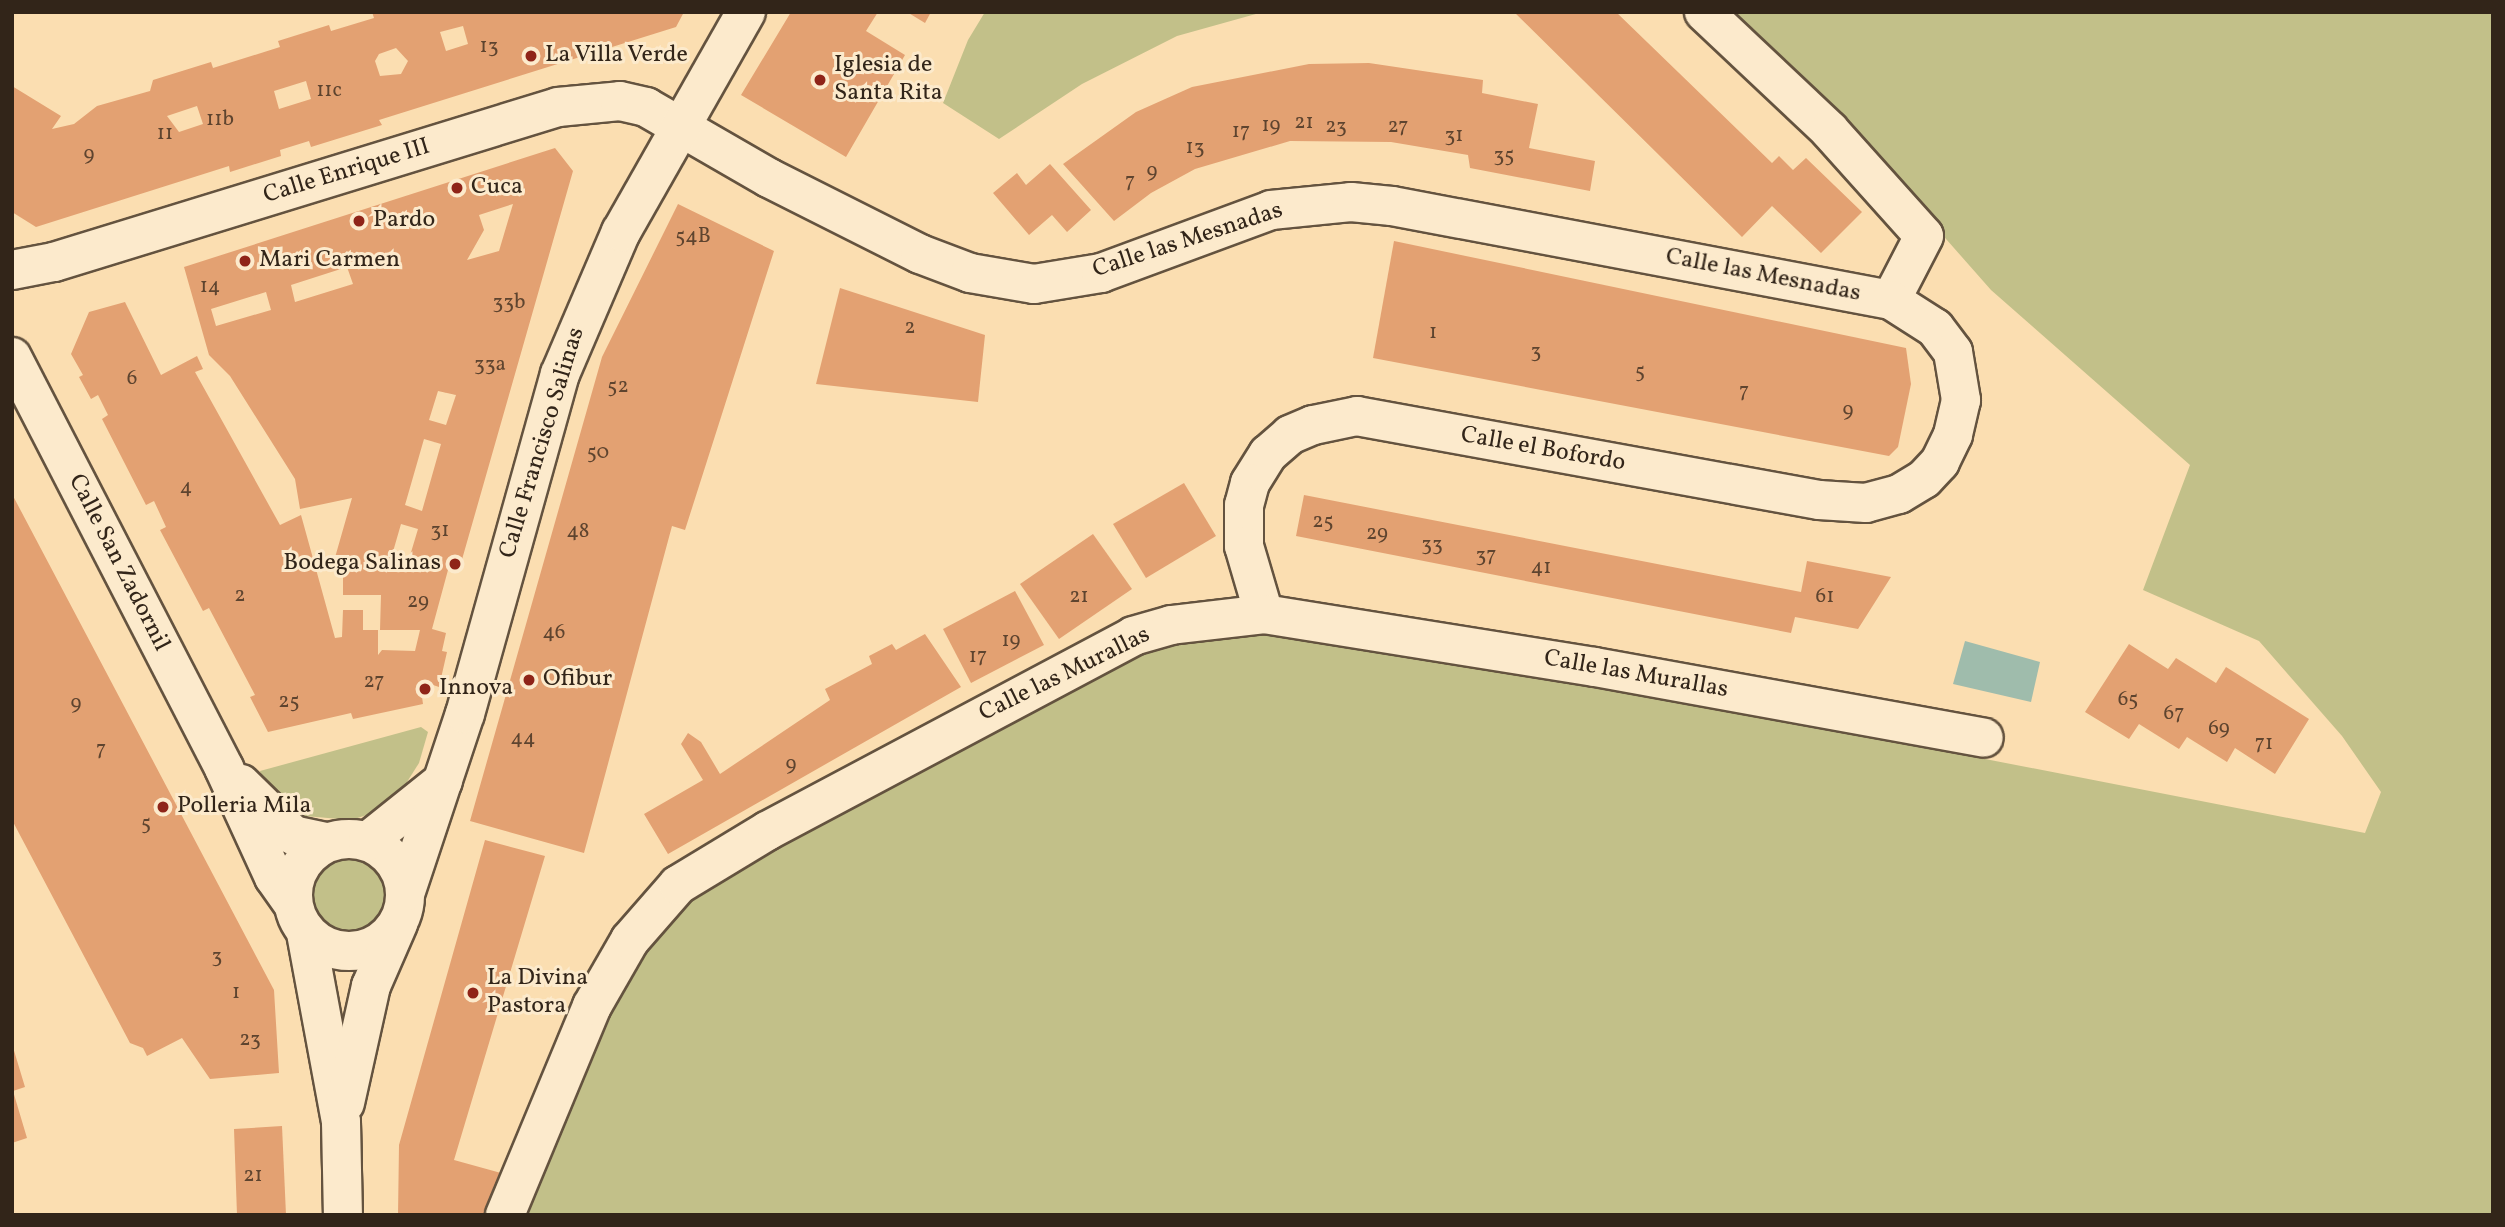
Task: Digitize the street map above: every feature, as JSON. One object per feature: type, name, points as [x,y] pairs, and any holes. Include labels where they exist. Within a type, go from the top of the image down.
[{"type":"street","name":"Calle las Mesnadas","points":[[1704,12],[1829,130],[1924,236],[1891,300]]},
{"type":"street","name":"Calle Francisco Salinas","points":[[341,1122],[371,986],[402,907],[443,781],[560,374],[621,232],[745,13]]},
{"type":"street","name":"Calle Enrique III","points":[[12,270],[54,262],[576,102],[620,101],[646,107],[680,128]]},
{"type":"street","name":"Calle las Mesnadas","points":[[680,128],[920,254],[970,273],[1034,284],[1101,273],[1271,210],[1351,202],[1392,206],[1891,300],[1935,328],[1953,352],[1961,400],[1956,423]]},
{"type":"street","name":"Calle San Zadornil","points":[[12,357],[224,768],[274,877],[299,918]]},
{"type":"street","name":"Calle el Bofordo","points":[[1264,614],[1244,546],[1244,505],[1250,483],[1268,454],[1290,435],[1333,418],[1357,416],[1819,500],[1867,503],[1899,494],[1924,479],[1940,462],[1956,423]]},
{"type":"street","name":"Calle las Murallas","points":[[505,1215],[592,1006],[630,940],[678,885],[767,831],[1133,636],[1171,625],[1264,614],[1595,667],[1984,738]]},
{"type":"street","name":"Calle San Zadornil","points":[[224,768],[293,835],[327,842]]},
{"type":"street","points":[[368,841],[443,781]]},
{"type":"street","points":[[347,838],[368,841],[394,860],[402,907],[376,945],[347,951],[332,949],[299,918],[299,868],[327,842],[347,838]]},
{"type":"street","name":"Calle Francisco Salinas","points":[[299,918],[341,1122],[343,1215]]},
{"type":"shaded area","points":[[985,12],[1263,12],[1177,36],[1082,84],[999,139],[943,103],[968,40]]},
{"type":"shaded area","points":[[1730,12],[2493,12],[2493,1215],[521,1215],[596,1015],[685,898],[1134,651],[1197,636],[1285,635],[1436,652],[2365,833],[2381,792],[2342,736],[2259,641],[2143,590],[2190,465],[1991,290],[1820,96]]},
{"type":"shaded area","points":[[1965,641],[2040,662],[2031,702],[1953,684]]},
{"type":"shaded area","points":[[421,727],[428,732],[419,763],[400,793],[373,813],[351,820],[305,816],[284,806],[263,784],[260,771]]},
{"type":"shaded area","points":[[350,853],[366,856],[385,872],[392,895],[389,911],[373,930],[350,937],[334,934],[315,918],[308,895],[311,879],[327,860]]},
{"type":"building","points":[[372,12],[684,12],[676,27],[379,120],[382,125],[311,147],[309,141],[280,150],[281,156],[230,172],[229,166],[36,227],[12,212],[12,86],[61,116],[52,129],[74,124],[97,106],[150,91],[153,80],[211,62],[213,68],[280,47],[278,41],[329,25],[331,31],[374,18]],"holes":[[[463,26],[468,44],[446,51],[440,32]],[[396,48],[408,61],[401,74],[380,76],[375,61],[379,54]],[[306,81],[311,99],[279,109],[274,91]],[[197,106],[203,124],[179,132],[167,116]]]},
{"type":"building","name":"Iglesia de Santa Rita","points":[[791,12],[878,12],[866,31],[905,55],[846,157],[741,95]]},
{"type":"building","points":[[907,12],[931,12],[925,23]]},
{"type":"building","points":[[1514,12],[1616,12],[1772,163],[1779,156],[1793,170],[1806,158],[1862,212],[1821,253],[1772,206],[1742,237]]},
{"type":"building","points":[[1369,63],[1483,80],[1482,93],[1538,104],[1529,148],[1595,161],[1590,191],[1470,168],[1468,155],[1391,142],[1290,141],[1195,169],[1151,193],[1114,221],[1063,164],[1136,112],[1192,87],[1309,64]]},
{"type":"building","points":[[555,148],[573,171],[459,570],[448,570],[432,629],[446,633],[442,651],[447,652],[439,687],[433,685],[431,695],[422,697],[423,704],[353,719],[351,713],[268,732],[250,697],[255,695],[209,608],[203,611],[160,530],[166,527],[154,501],[146,505],[102,419],[108,415],[98,395],[91,399],[79,377],[83,375],[71,354],[89,312],[125,302],[161,375],[197,356],[203,369],[195,372],[280,525],[301,515],[335,638],[342,637],[343,610],[363,610],[363,630],[378,630],[378,655],[382,650],[415,651],[420,630],[380,630],[381,595],[343,595],[343,569],[332,568],[352,498],[300,509],[295,479],[230,376],[209,355],[184,267]],"holes":[[[513,204],[499,251],[467,260],[484,230],[479,215]],[[347,267],[353,284],[295,302],[291,285]],[[266,292],[271,310],[216,326],[211,309]],[[438,391],[456,395],[446,425],[429,420]],[[424,439],[441,444],[422,511],[405,505]],[[401,524],[418,529],[406,569],[388,569]]]},
{"type":"building","points":[[1050,164],[1091,210],[1067,232],[1052,215],[1029,235],[993,193],[1017,173],[1026,185]]},
{"type":"building","points":[[678,204],[774,251],[685,530],[672,526],[584,853],[470,821],[602,357]]},
{"type":"building","points":[[1394,241],[1906,348],[1911,384],[1898,447],[1889,456],[1373,358]]},
{"type":"building","points":[[840,288],[985,335],[978,402],[816,384]]},
{"type":"building","points":[[1184,483],[1216,536],[1146,578],[1113,524]]},
{"type":"building","points":[[12,494],[274,990],[279,1073],[210,1079],[182,1038],[147,1056],[143,1048],[130,1043],[12,820]]},
{"type":"building","points":[[1304,495],[1801,592],[1807,561],[1891,577],[1858,629],[1795,617],[1791,633],[1296,536]]},
{"type":"building","points":[[1093,534],[1132,589],[1059,639],[1020,584]]},
{"type":"building","points":[[1015,591],[1044,645],[971,683],[943,629]]},
{"type":"building","points":[[925,634],[961,687],[668,854],[644,814],[703,780],[681,744],[688,733],[701,742],[720,774],[830,700],[825,689],[872,664],[869,656],[892,644],[896,650]]},
{"type":"building","points":[[2129,644],[2168,669],[2176,658],[2216,683],[2226,667],[2309,719],[2275,774],[2235,748],[2227,762],[2187,737],[2179,749],[2139,724],[2129,739],[2085,712]]},
{"type":"building","name":"La Divina Pastora","points":[[485,840],[545,856],[454,1160],[501,1173],[490,1215],[398,1215],[399,1145]]},
{"type":"building","points":[[12,1044],[25,1087],[13,1091],[27,1138],[12,1143]]},
{"type":"building","points":[[282,1126],[286,1215],[237,1215],[234,1129]]},
{"type":"place","name":"La Villa Verde","points":[[531,56]]},
{"type":"place","name":"Iglesia de Santa Rita","points":[[820,80]]},
{"type":"place","name":"Cuca","points":[[457,188]]},
{"type":"place","name":"Pardo","points":[[359,221]]},
{"type":"place","name":"Mari Carmen","points":[[245,261]]},
{"type":"place","name":"Bodega Salinas","points":[[455,564]]},
{"type":"place","name":"Ofibur","points":[[529,680]]},
{"type":"place","name":"Innova","points":[[425,689]]},
{"type":"place","name":"Polleria Mila","points":[[163,807]]},
{"type":"place","name":"La Divina Pastora","points":[[473,993]]}]
